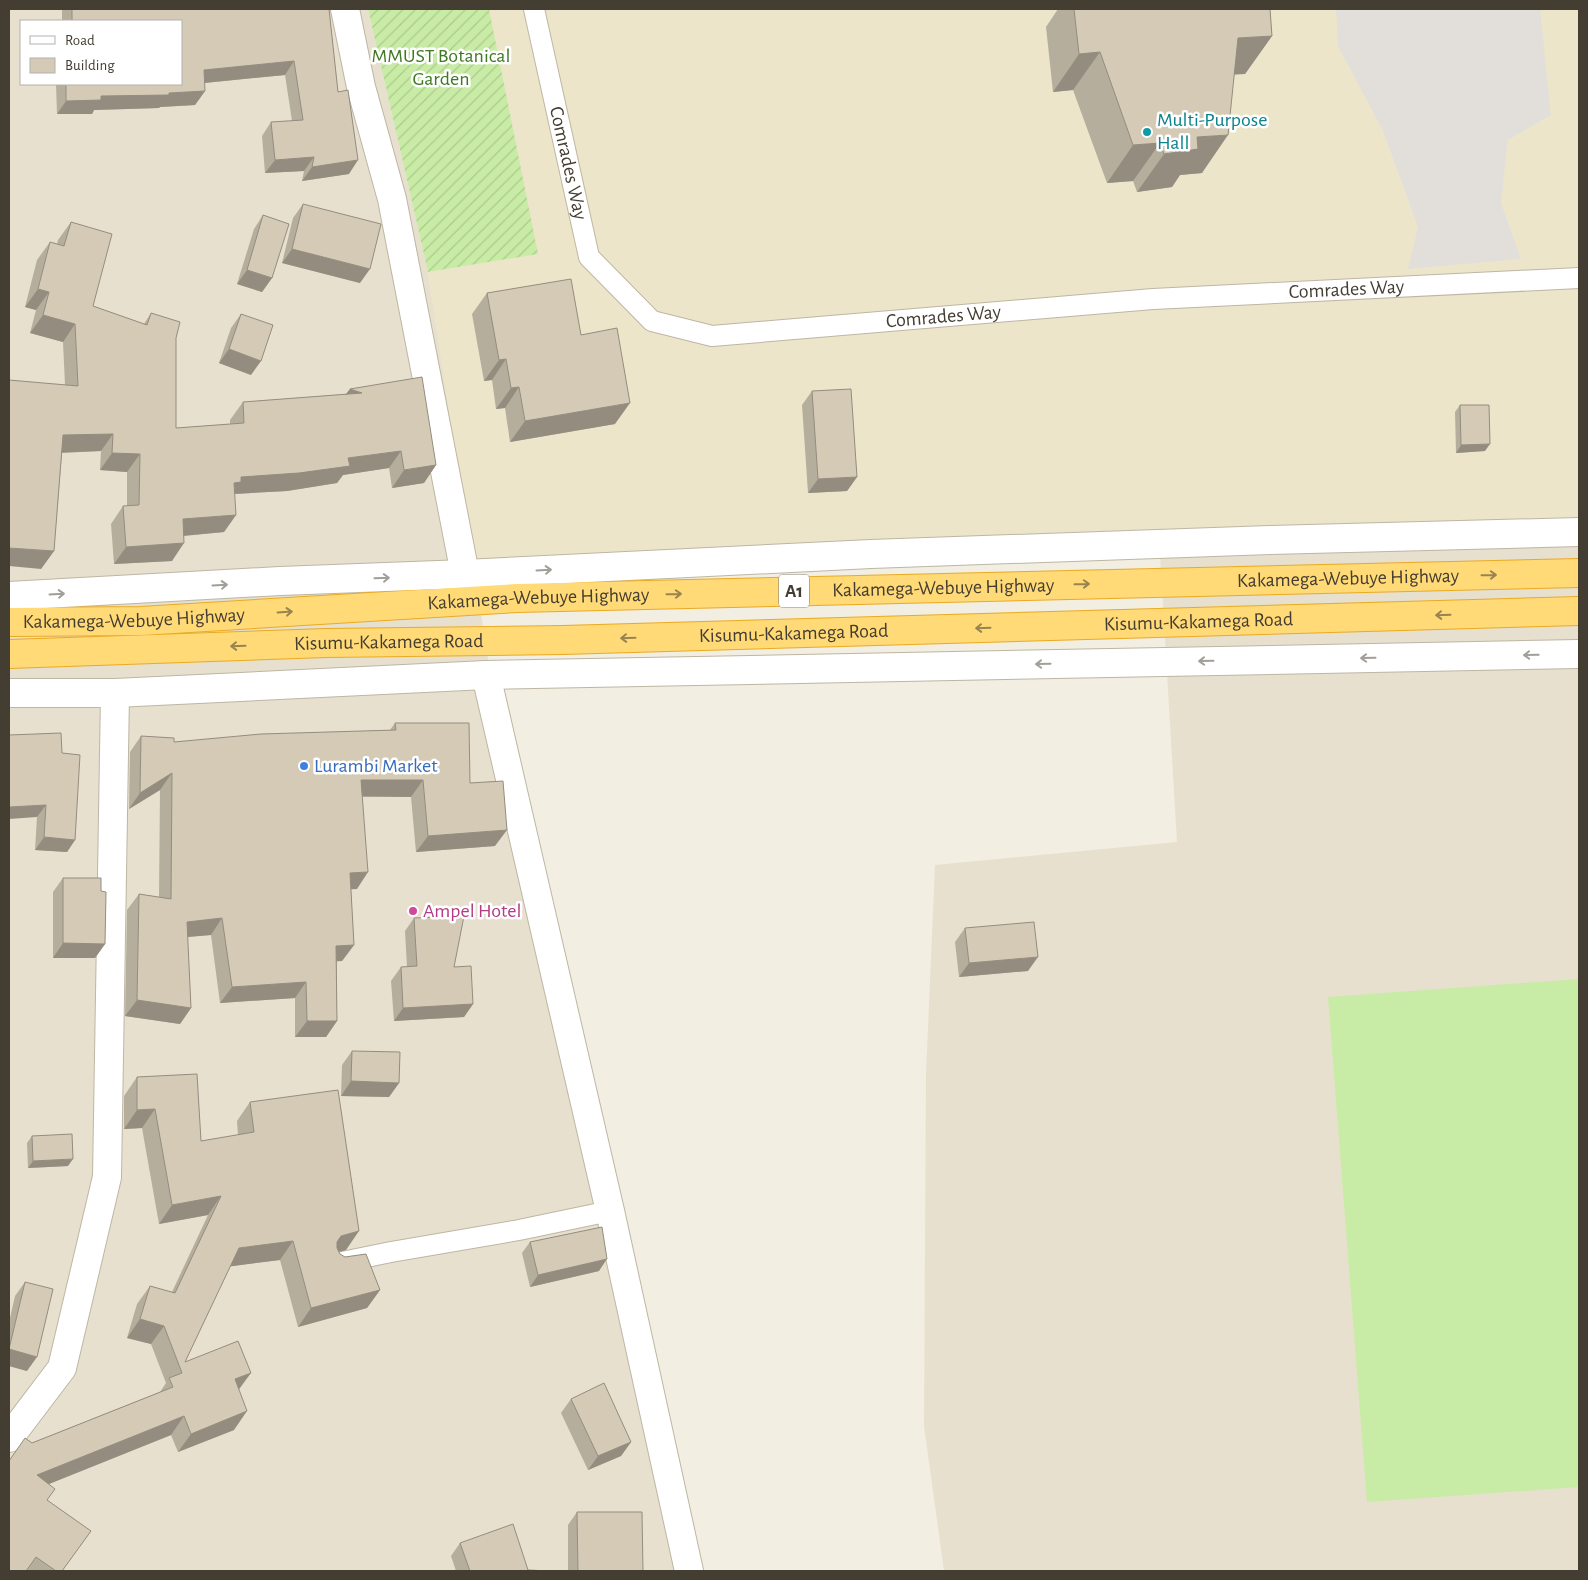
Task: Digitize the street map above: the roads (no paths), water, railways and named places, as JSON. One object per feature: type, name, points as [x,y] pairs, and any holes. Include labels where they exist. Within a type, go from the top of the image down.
[{"type":"highway","name":"Kakamega-Webuye Highway","points":[[9,622],[141,621],[517,598],[1579,573]]},
{"type":"highway","name":"Kisumu-Kakamega Road","points":[[9,654],[326,643],[563,640],[1579,611]]},
{"type":"street","points":[[345,9],[361,88],[392,199],[466,574]]},
{"type":"street","points":[[9,596],[280,581],[871,554],[1270,540],[1579,532]]},
{"type":"street","points":[[9,693],[115,693],[486,675],[1579,654]]},
{"type":"street","points":[[486,675],[610,1211],[689,1571]]},
{"type":"street","points":[[9,1438],[62,1368],[107,1177],[115,693]]},
{"type":"lane","name":"Comrades Way","points":[[534,9],[589,257],[652,321],[712,336],[1153,299],[1579,278]]},
{"type":"lane","points":[[335,1264],[391,1252],[520,1230],[610,1211]]},
{"type":"place","name":"Multi-Purpose Hall","points":[[1147,132]]},
{"type":"place","name":"Lurambi Market","points":[[304,766]]},
{"type":"place","name":"Ampel Hotel","points":[[413,911]]},
{"type":"park label","name":"MMUST Botanical Garden","points":[[441,68]]}]
